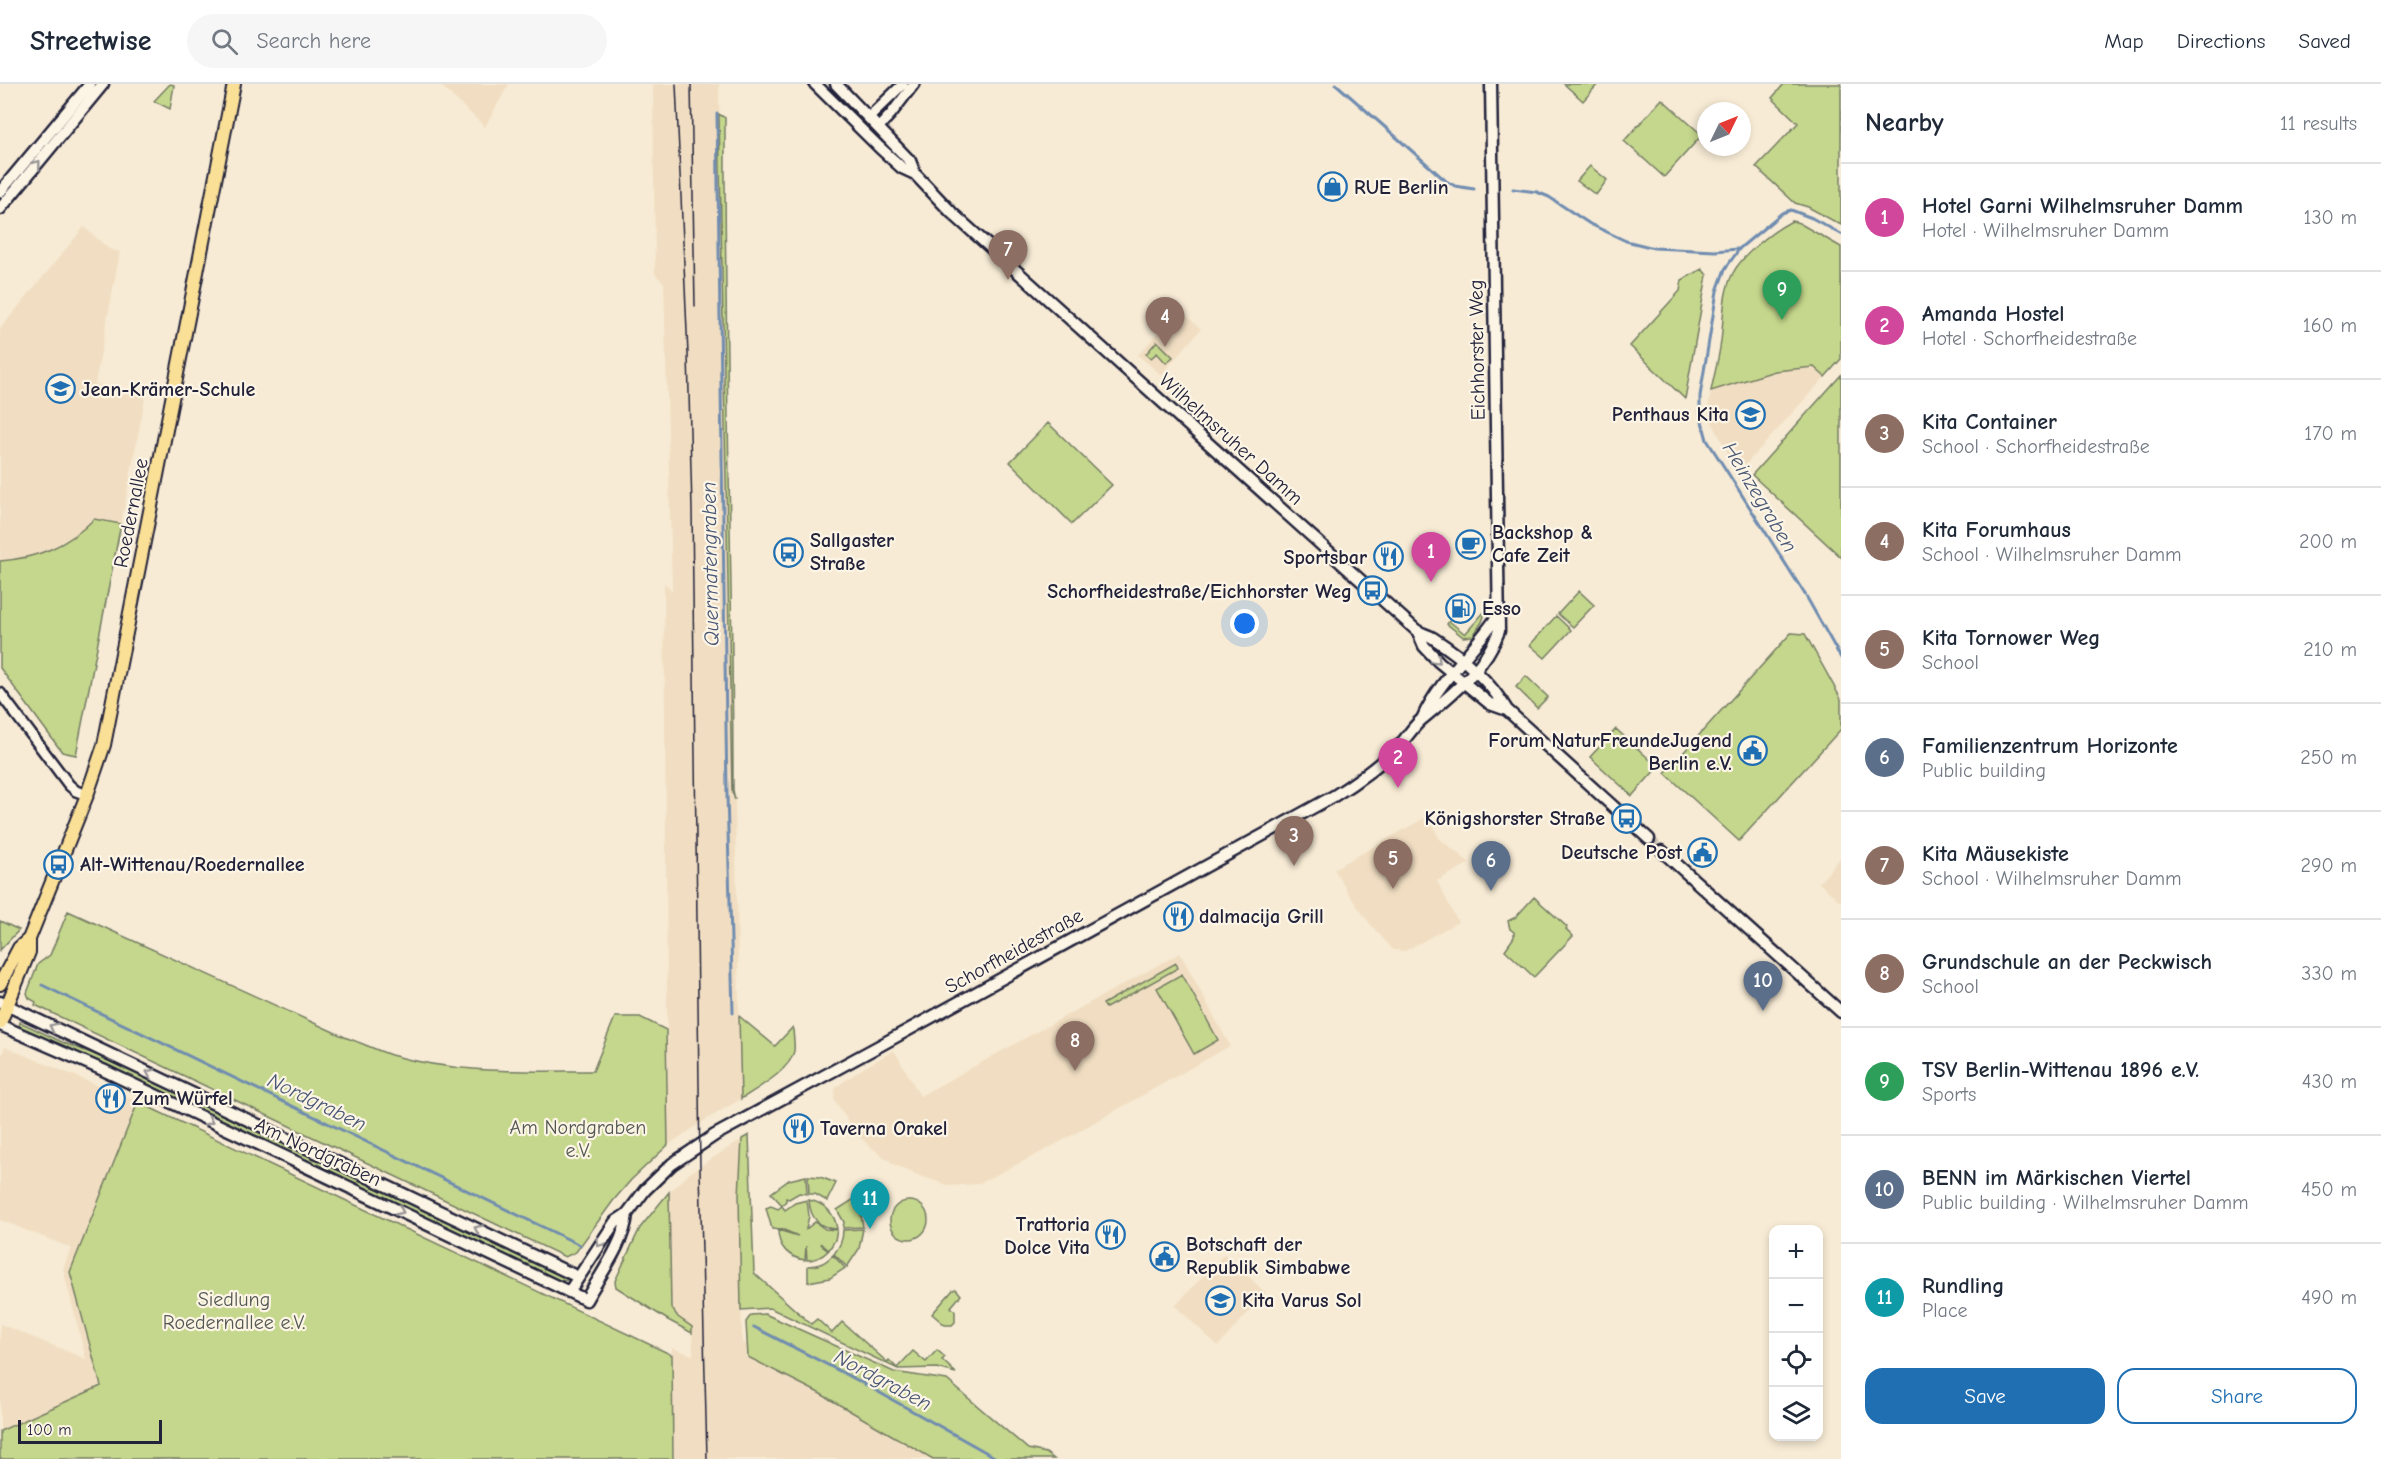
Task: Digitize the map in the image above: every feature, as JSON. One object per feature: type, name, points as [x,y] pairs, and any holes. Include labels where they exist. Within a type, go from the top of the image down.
[{"type":"main road","points":[[0,192],[90,84]]},
{"type":"main road","points":[[0,209],[103,84]]},
{"type":"main road","name":"Roedernallee","points":[[0,1024],[4,1004],[28,952],[29,939],[97,768],[112,710],[234,84]]},
{"type":"main road","name":"Wilhelmsruher Damm","points":[[815,84],[902,168],[915,174],[952,213],[1418,632],[1430,636],[1463,661],[1498,695],[1507,710],[1649,839]]},
{"type":"main road","name":"Wilhelmsruher Damm","points":[[836,84],[910,160],[915,174]]},
{"type":"main road","name":"Eichhorster Weg","points":[[1463,682],[1495,643],[1499,631],[1491,84]]},
{"type":"main road","points":[[1463,661],[1498,615]]},
{"type":"main road","name":"Wilhelmsruher Damm","points":[[1418,632],[1424,646],[1463,682],[1490,704],[1507,710]]},
{"type":"main road","name":"Schorfheidestraße","points":[[1421,720],[1433,698],[1463,661]]},
{"type":"main road","name":"Schorfheidestraße","points":[[569,1292],[615,1222],[627,1214],[645,1190],[667,1168],[715,1135],[1334,796],[1364,777],[1400,744],[1421,720],[1448,699],[1463,682]]},
{"type":"main road","points":[[1662,851],[1841,1012]]},
{"type":"main road","name":"Roedernallee","points":[[0,984],[20,948],[29,939]]},
{"type":"main road","name":"Am Nordgraben","points":[[4,1004],[578,1277]]},
{"type":"main road","name":"Am Nordgraben","points":[[0,1024],[103,1070],[586,1300]]},
{"type":"main road","name":"Schorfheidestraße","points":[[586,1300],[626,1226],[627,1214]]},
{"type":"street","points":[[869,117],[903,84]]},
{"type":"street","points":[[879,127],[914,84]]},
{"type":"street","points":[[0,693],[72,788],[87,795]]},
{"type":"shaded area","points":[[439,84],[509,84],[485,127]]},
{"type":"shaded area","points":[[653,84],[719,84],[732,791],[735,800],[741,1099],[668,1145],[664,583],[672,590],[664,283],[655,274]]},
{"type":"shaded area","name":"Jean-Krämer-Schule","points":[[84,227],[109,249],[120,252],[95,384],[146,394],[121,524],[94,519],[78,535],[53,550],[23,559],[0,561],[0,329]]},
{"type":"shaded area","points":[[1179,309],[1201,329],[1161,375],[1138,355]]},
{"type":"shaded area","name":"Penthaus Kita","points":[[1814,367],[1825,377],[1738,473],[1711,420],[1708,408],[1711,391],[1775,371]]},
{"type":"shaded area","points":[[1428,816],[1439,838],[1470,863],[1437,881],[1458,922],[1405,951],[1393,950],[1370,924],[1334,869]]},
{"type":"shaded area","points":[[1841,857],[1841,902],[1819,883]]},
{"type":"shaded area","points":[[1180,953],[1230,1046],[1042,1152],[978,1184],[951,1186],[895,1165],[869,1146],[854,1131],[834,1099],[836,1087],[894,1050],[920,1096]]},
{"type":"shaded area","points":[[5,1047],[138,1102],[70,1272],[101,1386],[0,1431],[0,1324],[86,1359],[63,1269],[71,1248],[0,1220],[0,1058]]},
{"type":"shaded area","points":[[742,1139],[739,1195],[742,1342],[841,1393],[955,1459],[673,1459],[672,1348],[693,1355],[692,1327],[678,1317],[671,1307],[669,1192],[691,1172]]},
{"type":"shaded area","name":"Kita Varus Sol","points":[[1224,1254],[1266,1293],[1218,1346],[1175,1306]]},
{"type":"green space","points":[[170,84],[174,85],[170,109],[154,101]]},
{"type":"green space","points":[[1564,84],[1598,84],[1583,101]]},
{"type":"green space","points":[[1784,84],[1841,84],[1841,225],[1808,207],[1795,203],[1756,167],[1798,123],[1772,98]]},
{"type":"green space","points":[[1662,99],[1697,130],[1697,141],[1664,177],[1624,141]]},
{"type":"green space","points":[[719,114],[725,118],[733,790],[735,800],[732,791]]},
{"type":"green space","points":[[1590,166],[1607,180],[1596,195],[1577,181]]},
{"type":"green space","points":[[1792,221],[1841,247],[1841,359],[1825,377],[1814,367],[1775,371],[1711,391],[1729,281],[1744,258],[1760,243]]},
{"type":"green space","points":[[1702,269],[1707,275],[1685,399],[1630,346],[1680,291],[1682,280]]},
{"type":"green space","points":[[1157,341],[1173,357],[1166,363],[1157,353],[1151,358],[1146,354]]},
{"type":"green space","points":[[1841,375],[1841,557],[1752,475]]},
{"type":"green space","points":[[1048,423],[1112,485],[1072,524],[1010,462]]},
{"type":"green space","points":[[94,519],[121,524],[76,755],[62,752],[0,668],[0,561],[27,557],[51,549],[73,537]]},
{"type":"green space","points":[[1579,591],[1594,605],[1573,627],[1558,614]]},
{"type":"green space","points":[[1486,610],[1473,636],[1463,637],[1447,624],[1449,621],[1465,634]]},
{"type":"green space","points":[[1556,616],[1571,630],[1545,658],[1530,645]]},
{"type":"green space","name":"Forum NaturFreundeJugend Berlin e.V.","points":[[1791,633],[1805,634],[1841,699],[1841,729],[1739,841],[1665,773]]},
{"type":"green space","points":[[1526,676],[1548,697],[1537,708],[1516,687]]},
{"type":"green space","points":[[1616,729],[1658,767],[1632,796],[1590,757]]},
{"type":"green space","points":[[1534,897],[1567,927],[1566,929],[1573,936],[1534,977],[1505,950],[1514,937],[1508,921],[1516,917]]},
{"type":"green space","name":"Am Nordgraben e.V.","points":[[68,911],[347,1038],[391,1055],[441,1066],[491,1070],[593,1071],[615,1017],[640,1017],[666,1030],[668,1145],[631,1180],[576,1252],[565,1257],[35,1005],[36,1002],[29,998],[27,993],[38,964],[50,955]]},
{"type":"green space","points":[[0,921],[19,930],[0,950]]},
{"type":"green space","points":[[1176,963],[1178,968],[1106,1008],[1103,1004]]},
{"type":"green space","points":[[1182,974],[1218,1040],[1194,1054],[1157,988]]},
{"type":"green space","points":[[739,1016],[775,1046],[793,1027],[794,1045],[794,1051],[787,1065],[741,1099]]},
{"type":"green space","points":[[20,1022],[62,1042],[112,1061],[564,1275],[567,1280],[559,1281],[19,1027]]},
{"type":"green space","name":"Siedlung Roedernallee e.V.","points":[[138,1102],[672,1355],[673,1459],[0,1459],[0,1431],[101,1386],[70,1272]]},
{"type":"green space","points":[[749,1135],[754,1273],[811,1324],[817,1319],[832,1333],[842,1322],[887,1362],[889,1360],[897,1368],[913,1351],[926,1362],[937,1350],[945,1357],[942,1360],[956,1373],[937,1368],[898,1369],[770,1308],[741,1310],[739,1195],[742,1139]]},
{"type":"green space","points":[[806,1176],[807,1194],[799,1193],[789,1199],[786,1198],[782,1205],[771,1193],[789,1180]]},
{"type":"green space","points":[[808,1176],[820,1177],[836,1183],[827,1201],[815,1194],[809,1194]]},
{"type":"green space","points":[[669,1192],[671,1307],[678,1317],[692,1327],[692,1333],[616,1287],[615,1281],[640,1228]]},
{"type":"green space","points":[[854,1199],[863,1227],[843,1228],[844,1222],[837,1210]]},
{"type":"green space","points":[[807,1200],[809,1216],[806,1229],[815,1222],[825,1229],[837,1230],[835,1240],[829,1250],[820,1243],[828,1251],[821,1256],[807,1260],[806,1246],[805,1260],[789,1254],[782,1246],[778,1230],[798,1236],[784,1230],[772,1229],[766,1208],[771,1206],[778,1209],[782,1206],[785,1210],[795,1203]]},
{"type":"green space","points":[[809,1200],[828,1210],[834,1218],[837,1229],[825,1227],[817,1221],[811,1212]]},
{"type":"green space","points":[[909,1201],[922,1207],[928,1220],[922,1233],[909,1239],[896,1233],[890,1220],[896,1207]]},
{"type":"green space","points":[[863,1229],[859,1249],[847,1267],[834,1254],[841,1243],[843,1230]]},
{"type":"green space","points":[[833,1255],[845,1268],[830,1278],[808,1282],[808,1266],[822,1264]]},
{"type":"green space","points":[[956,1289],[961,1295],[951,1307],[955,1311],[955,1322],[952,1325],[945,1325],[932,1314]]},
{"type":"green space","points":[[765,1314],[894,1372],[947,1380],[1028,1449],[1046,1453],[1054,1459],[933,1459],[819,1393],[748,1357],[746,1322],[751,1315]]},
{"type":"waterway","points":[[1336,84],[1446,181],[1455,186],[1474,189]]},
{"type":"waterway","name":"Quermatengraben","points":[[717,114],[727,794],[733,1013]]},
{"type":"waterway","points":[[1513,189],[1537,192],[1549,197],[1590,224],[1626,241],[1654,248],[1715,251],[1738,249]]},
{"type":"waterway","name":"Heinzegraben","points":[[1841,234],[1812,218],[1791,210],[1782,213],[1740,248],[1725,269],[1717,291],[1700,396],[1700,414],[1707,440],[1806,596],[1841,658]]},
{"type":"waterway","name":"Nordgraben","points":[[42,985],[580,1245]]},
{"type":"waterway","name":"Nordgraben","points":[[754,1327],[857,1380],[998,1459]]},
{"type":"tunnel","points":[[1649,839],[1662,851]]},
{"type":"tram line","points":[[676,84],[688,354],[692,509],[700,1169],[707,1459]]},
{"type":"tram line","points":[[691,84],[695,306]]},
{"type":"place","name":"RUE Berlin","points":[[1333,187]]},
{"type":"place","name":"Kita Mäusekiste","points":[[1008,280]]},
{"type":"place","name":"TSV Berlin-Wittenau 1896 e.V.","points":[[1782,320]]},
{"type":"place","name":"Kita Forumhaus","points":[[1165,347]]},
{"type":"place","name":"Jean-Krämer-Schule","points":[[60,389]]},
{"type":"place","name":"Penthaus Kita","points":[[1750,414]]},
{"type":"place","name":"Backshop & Cafe Zeit","points":[[1471,544]]},
{"type":"place","name":"Sallgaster Straße","points":[[789,552]]},
{"type":"place","name":"Sportsbar","points":[[1388,557]]},
{"type":"place","name":"Hotel Garni Wilhelmsruher Damm","points":[[1431,582]]},
{"type":"place","name":"Schorfheidestraße/Eichhorster Weg","points":[[1373,591]]},
{"type":"place","name":"Esso","points":[[1461,608]]},
{"type":"place","name":"Forum NaturFreundeJugend Berlin e.V.","points":[[1753,751]]},
{"type":"place","name":"Amanda Hostel","points":[[1398,788]]},
{"type":"place","name":"Königshorster Straße","points":[[1626,818]]},
{"type":"place","name":"Deutsche Post","points":[[1703,852]]},
{"type":"place","name":"Alt-Wittenau/Roedernallee","points":[[59,864]]},
{"type":"place","name":"Kita Container","points":[[1294,866]]},
{"type":"place","name":"Kita Tornower Weg","points":[[1393,889]]},
{"type":"place","name":"Familienzentrum Horizonte","points":[[1491,891]]},
{"type":"place","name":"dalmacija Grill","points":[[1178,916]]},
{"type":"place","name":"BENN im Märkischen Viertel","points":[[1763,1011]]},
{"type":"place","name":"Grundschule an der Peckwisch","points":[[1075,1071]]},
{"type":"place","name":"Zum Würfel","points":[[111,1098]]},
{"type":"place","name":"Taverna Orakel","points":[[799,1128]]},
{"type":"place","name":"Rundling","points":[[870,1229]]},
{"type":"place","name":"Trattoria Dolce Vita","points":[[1111,1235]]},
{"type":"place","name":"Botschaft der Republik Simbabwe","points":[[1165,1256]]},
{"type":"place","name":"Kita Varus Sol","points":[[1221,1300]]}]
